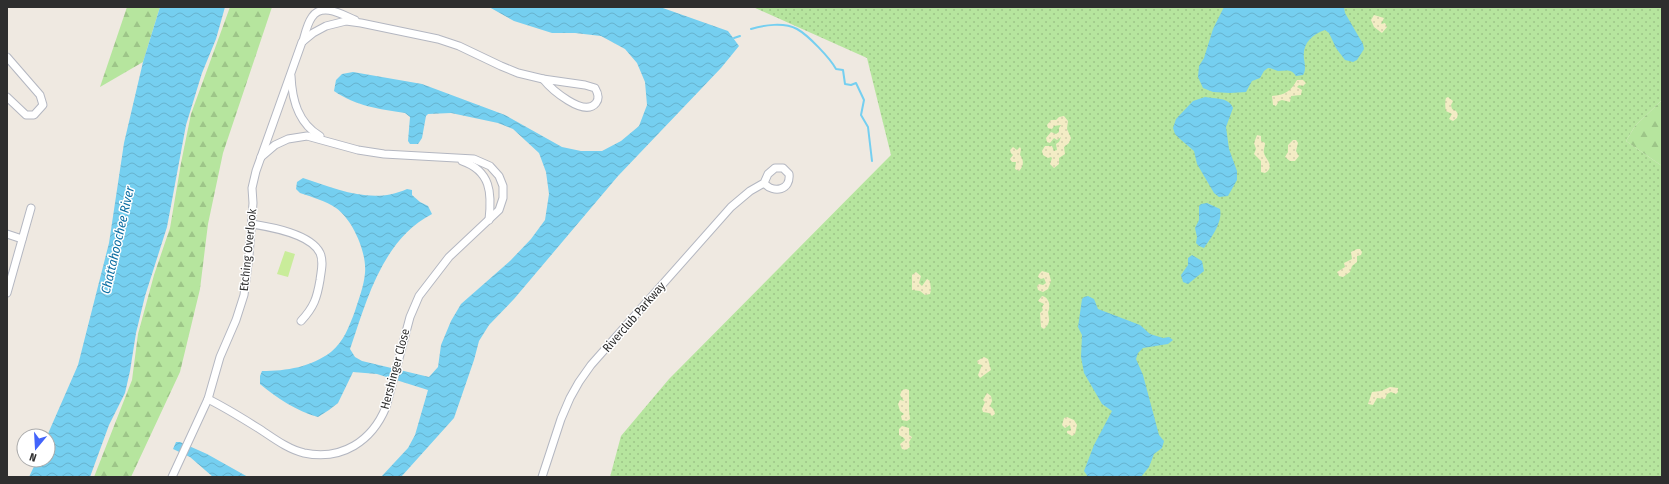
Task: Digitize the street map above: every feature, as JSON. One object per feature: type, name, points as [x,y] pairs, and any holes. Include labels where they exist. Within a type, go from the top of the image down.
[{"type":"street","name":"Etching Overlook","points":[[172,477],[208,399],[220,357],[236,320],[244,295],[252,224],[252,188],[261,157],[311,18],[322,10],[331,10],[361,23]]},
{"type":"street","name":"Etching Overlook","points":[[302,42],[313,32],[326,26],[346,21],[361,23],[438,39],[460,46],[500,66],[518,73],[595,88],[598,93],[598,100],[591,107],[580,105],[558,94],[543,79]]},
{"type":"street","points":[[7,56],[40,95],[43,105],[34,115],[26,115],[7,97]]},
{"type":"street","points":[[293,66],[291,76],[292,95],[299,114],[312,131],[330,141]]},
{"type":"street","name":"Hershinger Close","points":[[208,399],[231,411],[283,444],[303,453],[321,455],[353,447],[374,429],[386,407],[410,317],[419,296],[449,257],[499,210],[503,198],[503,186],[500,176],[490,166],[474,159],[358,150],[330,141],[307,136],[288,138],[275,145],[261,157]]},
{"type":"street","name":"Hershinger Close","points":[[459,159],[477,169],[488,184],[490,200],[489,220]]},
{"type":"street","name":"Riverclub Parkway","points":[[542,477],[561,419],[570,398],[591,365],[731,207],[750,191],[764,183]]},
{"type":"street","points":[[7,293],[10,271],[22,239],[31,208]]},
{"type":"street","points":[[252,224],[270,227],[301,237],[313,243],[320,253],[323,264],[316,301],[312,310],[302,321]]},
{"type":"street","points":[[7,234],[22,239]]},
{"type":"green space","points":[[127,7],[160,7],[143,62],[100,87]]},
{"type":"green space","points":[[230,7],[272,7],[223,153],[208,224],[200,289],[180,372],[131,477],[94,477],[132,380],[138,334],[154,275],[170,228],[191,114]]},
{"type":"green space","points":[[753,7],[1662,7],[1662,100],[1635,126],[1626,141],[1662,166],[1662,477],[610,477],[621,436],[669,379],[891,155],[867,58]]},
{"type":"green space","points":[[1662,100],[1662,166],[1626,141],[1635,126]]},
{"type":"green space","points":[[285,251],[295,254],[288,277],[277,274]]},
{"type":"sand","points":[[1374,15],[1384,18],[1381,24],[1385,23],[1387,27],[1382,33],[1374,27],[1371,20]]},
{"type":"sand","points":[[1297,80],[1303,80],[1306,83],[1303,86],[1299,85],[1297,87],[1302,90],[1301,95],[1291,96],[1290,102],[1282,100],[1279,101],[1276,106],[1273,105],[1272,96],[1281,95],[1287,92]]},
{"type":"sand","points":[[1448,97],[1453,101],[1451,105],[1452,109],[1458,114],[1457,118],[1453,121],[1449,119],[1452,114],[1446,111],[1445,104],[1446,98]]},
{"type":"sand","points":[[1064,116],[1068,121],[1067,129],[1071,138],[1069,143],[1064,147],[1065,154],[1059,158],[1059,164],[1054,168],[1050,164],[1052,158],[1048,158],[1043,155],[1042,151],[1045,146],[1052,146],[1054,151],[1057,150],[1056,144],[1059,142],[1061,137],[1057,140],[1054,138],[1050,143],[1047,142],[1046,138],[1051,132],[1056,134],[1059,132],[1061,125],[1054,126],[1052,129],[1048,128],[1047,125],[1051,120],[1056,120],[1059,117]]},
{"type":"sand","points":[[1257,135],[1261,136],[1261,141],[1265,143],[1264,152],[1270,165],[1270,168],[1265,173],[1261,172],[1261,161],[1254,154],[1256,149],[1254,143]]},
{"type":"sand","points":[[1293,140],[1296,140],[1298,143],[1296,151],[1299,156],[1295,161],[1290,161],[1285,157],[1288,152],[1288,145]]},
{"type":"sand","points":[[1013,147],[1017,150],[1020,147],[1021,149],[1020,155],[1023,163],[1019,171],[1015,169],[1016,162],[1012,162],[1010,159],[1013,155],[1010,150]]},
{"type":"sand","points":[[1360,249],[1362,252],[1361,255],[1357,256],[1357,262],[1352,266],[1350,272],[1343,277],[1339,276],[1337,272],[1345,267],[1344,263],[1352,259],[1351,252]]},
{"type":"sand","points":[[1042,271],[1049,273],[1051,281],[1048,289],[1043,292],[1038,290],[1037,286],[1039,284],[1043,285],[1046,283],[1044,278],[1041,279],[1038,277]]},
{"type":"sand","points":[[916,272],[921,276],[919,283],[922,286],[927,279],[930,281],[930,294],[925,295],[920,291],[912,290],[912,275]]},
{"type":"sand","points":[[1042,296],[1048,300],[1049,305],[1049,323],[1044,329],[1041,327],[1040,313],[1043,310],[1042,307],[1044,304],[1038,301]]},
{"type":"sand","points":[[984,357],[988,359],[991,370],[980,378],[978,375],[982,365],[978,364],[977,361]]},
{"type":"sand","points":[[1390,387],[1398,388],[1398,392],[1396,394],[1391,392],[1387,394],[1385,399],[1377,398],[1373,405],[1368,404],[1372,392],[1381,391]]},
{"type":"sand","points":[[902,390],[909,390],[910,419],[907,421],[902,420],[901,416],[904,414],[900,411],[898,404],[900,400],[904,401],[900,395]]},
{"type":"sand","points":[[987,393],[991,396],[992,401],[990,406],[994,410],[995,414],[992,416],[989,413],[983,412],[982,409],[985,402],[983,400]]},
{"type":"sand","points":[[1067,417],[1074,420],[1077,425],[1075,434],[1072,436],[1067,433],[1067,431],[1071,430],[1070,425],[1065,428],[1062,425],[1064,418]]},
{"type":"sand","points":[[902,426],[909,428],[909,435],[912,437],[909,442],[910,447],[906,450],[902,449],[900,444],[905,440],[899,435],[899,429]]},
{"type":"water","name":"Chattahoochee River","points":[[160,7],[225,7],[216,39],[202,73],[186,125],[167,227],[145,296],[136,333],[125,393],[109,425],[90,477],[29,477],[33,468],[56,468],[56,428],[50,428],[78,365],[109,243],[124,143],[143,62]]},
{"type":"water","points":[[489,7],[660,7],[728,31],[739,46],[721,68],[618,176],[514,299],[489,325],[479,341],[454,418],[401,477],[381,477],[408,448],[415,435],[428,390],[377,374],[353,372],[338,403],[318,417],[287,404],[260,384],[260,376],[262,371],[290,369],[307,365],[336,348],[348,328],[364,283],[364,256],[358,238],[348,220],[336,208],[319,199],[300,193],[296,189],[297,182],[303,178],[355,194],[381,196],[394,194],[407,189],[412,190],[412,195],[420,202],[428,206],[432,214],[415,225],[400,239],[379,273],[370,292],[350,349],[355,357],[362,361],[429,377],[438,367],[441,345],[451,321],[461,304],[511,260],[531,239],[545,220],[549,194],[546,172],[539,153],[513,129],[498,123],[451,113],[428,114],[426,116],[422,138],[418,144],[410,144],[408,141],[410,117],[405,113],[368,106],[342,96],[334,91],[336,80],[342,74],[353,72],[422,84],[505,115],[562,147],[581,151],[602,151],[621,141],[639,126],[647,105],[645,82],[637,63],[625,49],[601,36],[575,33],[552,33],[514,21]]},
{"type":"water","points":[[1224,7],[1344,7],[1345,13],[1363,44],[1364,49],[1357,60],[1353,62],[1345,60],[1336,48],[1329,33],[1325,30],[1312,37],[1304,49],[1305,71],[1303,75],[1296,76],[1290,71],[1278,71],[1268,68],[1264,71],[1260,78],[1252,81],[1246,92],[1213,92],[1203,88],[1198,77],[1199,66],[1204,58],[1213,29]]},
{"type":"water","points":[[1205,97],[1225,100],[1231,104],[1233,108],[1226,127],[1229,149],[1237,171],[1237,180],[1228,196],[1219,197],[1214,193],[1197,164],[1194,151],[1175,134],[1173,128],[1176,119],[1193,101]]},
{"type":"water","points":[[1207,203],[1220,209],[1220,219],[1216,230],[1204,248],[1196,243],[1197,237],[1195,228],[1199,220],[1199,206]]},
{"type":"water","points":[[1192,255],[1202,261],[1204,271],[1188,284],[1183,282],[1181,275],[1188,265],[1188,258]]},
{"type":"water","points":[[1088,296],[1094,299],[1098,309],[1140,325],[1150,334],[1163,338],[1169,337],[1173,340],[1168,344],[1143,348],[1138,353],[1136,359],[1143,375],[1159,435],[1164,441],[1162,448],[1154,454],[1149,467],[1141,477],[1088,477],[1084,471],[1094,445],[1112,411],[1102,404],[1084,373],[1081,357],[1082,335],[1078,327],[1082,299]]},
{"type":"water","points":[[176,442],[180,442],[207,454],[248,477],[213,477],[190,457],[173,449]]},
{"type":"waterway","points":[[751,29],[768,25],[786,25],[797,29],[818,47],[836,69],[843,70],[845,84],[851,85],[856,83],[864,100],[861,115],[868,127],[872,161]]},
{"type":"waterway","points":[[734,38],[740,36]]}]
